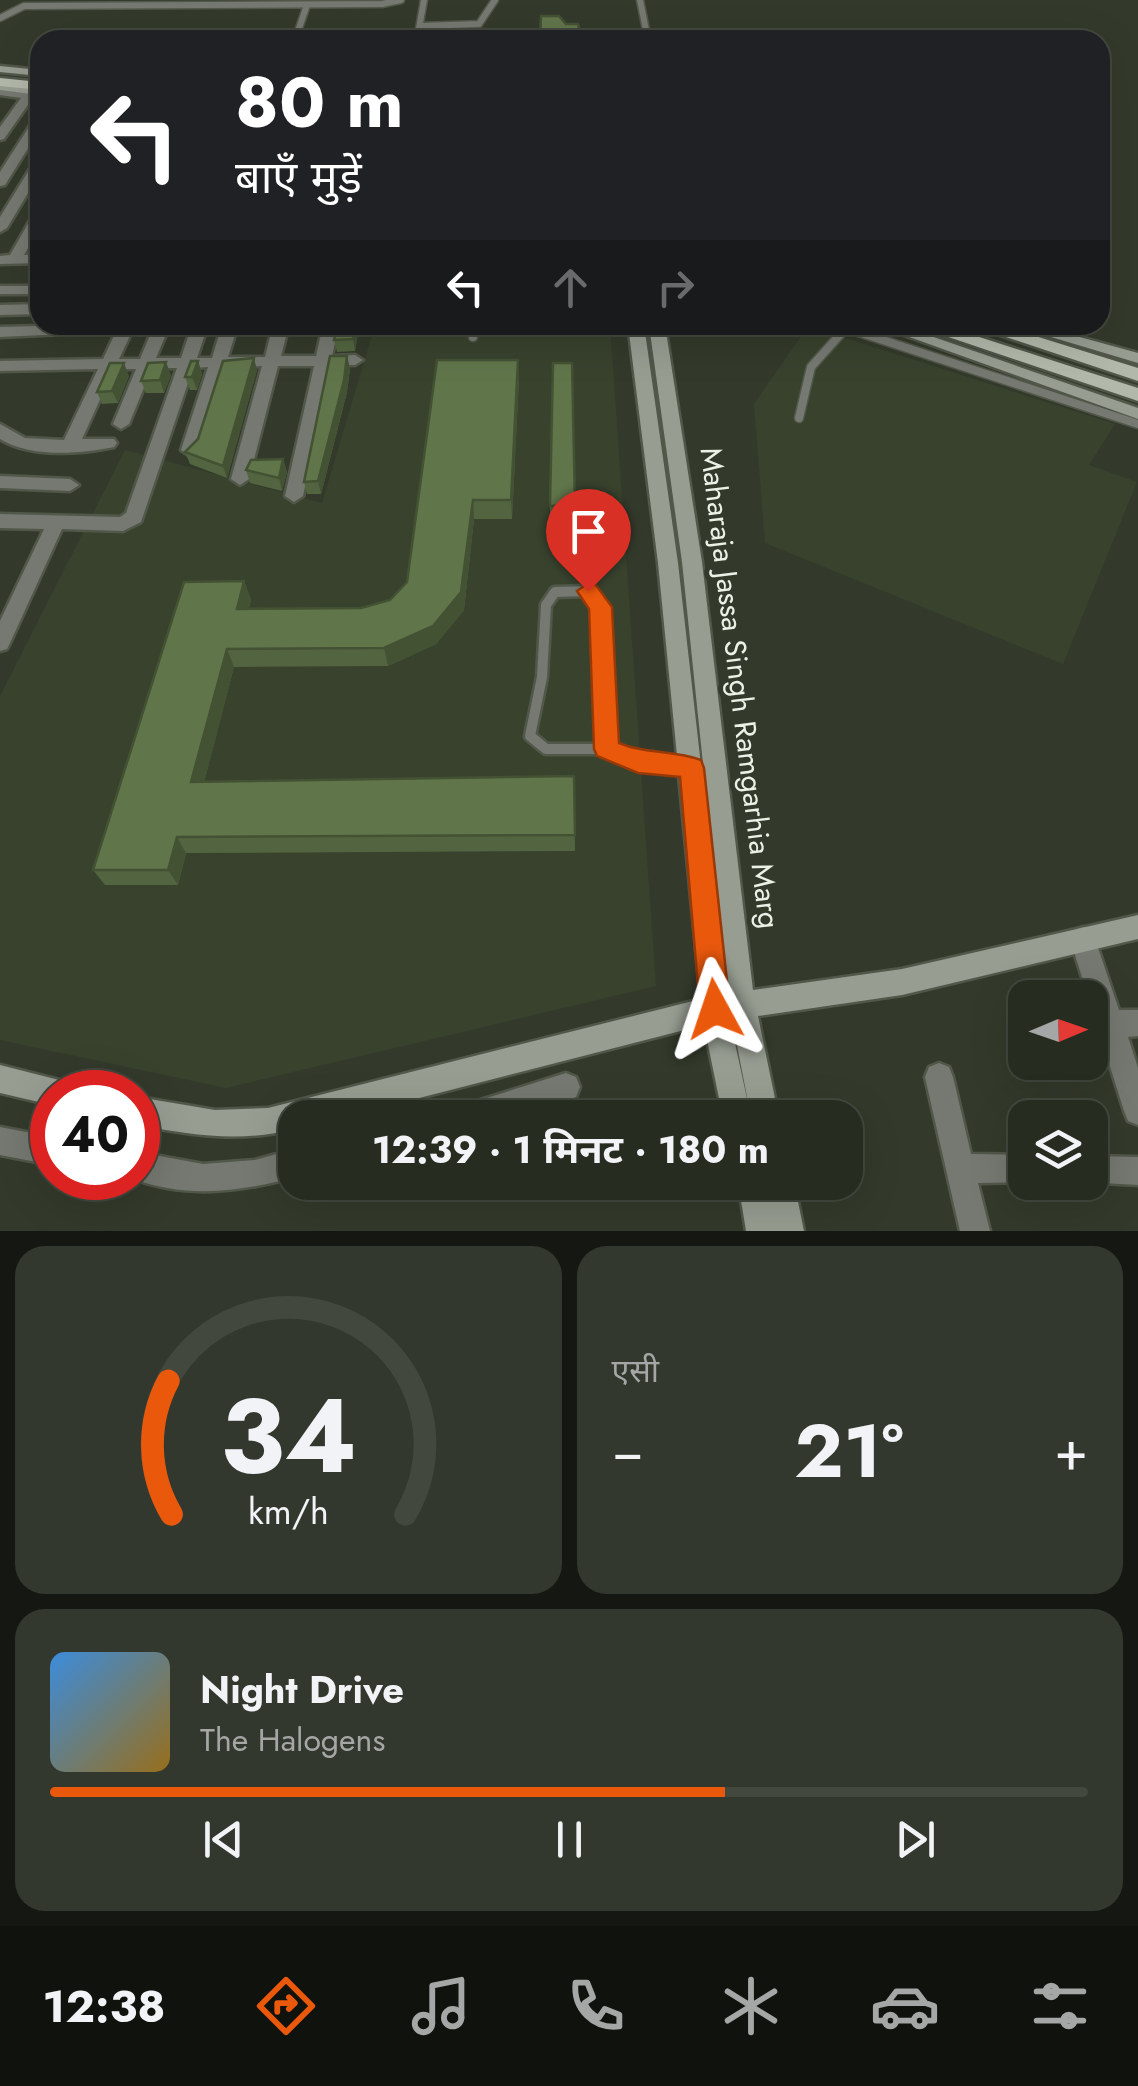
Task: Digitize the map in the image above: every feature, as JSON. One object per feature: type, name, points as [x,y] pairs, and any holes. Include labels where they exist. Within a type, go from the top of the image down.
[{"type":"main road","points":[[1,85],[30,78]]},
{"type":"main road","points":[[1,85],[30,91]]},
{"type":"main road","points":[[953,335],[1138,395]]},
{"type":"main road","points":[[1012,335],[1138,375]]},
{"type":"street","points":[[0,61],[30,63]]},
{"type":"street","points":[[0,138],[30,101]]},
{"type":"street","points":[[0,138],[30,140]]},
{"type":"street","points":[[0,182],[30,144]]},
{"type":"street","points":[[0,228],[30,178]]},
{"type":"street","points":[[7,259],[30,228]]},
{"type":"street","points":[[0,290],[30,290]]},
{"type":"street","points":[[0,310],[30,309]]},
{"type":"street","points":[[0,332],[30,331]]},
{"type":"street","points":[[71,444],[122,335]]},
{"type":"street","points":[[121,424],[158,335]]},
{"type":"street","points":[[0,522],[123,524],[134,517],[197,335]]},
{"type":"street","points":[[190,450],[227,335]]},
{"type":"street","points":[[240,480],[278,335]]},
{"type":"street","points":[[294,496],[329,335]]},
{"type":"street","name":"Maharaja Jassa Singh Ramgarhia Marg","points":[[647,335],[706,908],[729,1006],[760,1100]]},
{"type":"street","name":"Maharaja Jassa Singh Ramgarhia Marg","points":[[648,335],[692,562],[733,908],[726,1081],[732,1100]]},
{"type":"street","points":[[913,335],[1138,414]]},
{"type":"street","points":[[1055,335],[1138,358]]},
{"type":"street","points":[[0,366],[355,360]]},
{"type":"street","points":[[0,430],[14,442],[108,443]]},
{"type":"street","points":[[0,482],[70,485]]},
{"type":"street","points":[[0,643],[57,520]]},
{"type":"street","points":[[668,563],[692,562]]},
{"type":"street","points":[[694,792],[720,792]]},
{"type":"street","points":[[706,908],[733,908]]},
{"type":"street","points":[[160,1115],[215,1124],[268,1122],[729,1006],[796,1000],[902,982],[1138,927]]},
{"type":"street","points":[[1083,938],[1095,980]]},
{"type":"street","points":[[1138,1023],[1108,1024],[1138,1110]]},
{"type":"street","points":[[939,1077],[975,1231]]},
{"type":"street","points":[[0,1079],[30,1086]]},
{"type":"street","points":[[525,1100],[566,1087]]},
{"type":"street","points":[[0,1141],[30,1147]]},
{"type":"street","points":[[160,1170],[203,1179],[278,1168]]},
{"type":"street","points":[[959,1168],[1008,1169]]},
{"type":"street","points":[[1108,1170],[1138,1171]]},
{"type":"street","points":[[755,1200],[761,1231]]},
{"type":"street","points":[[783,1200],[789,1231]]},
{"type":"lane","points":[[0,18],[18,7],[119,2],[308,5],[382,4],[400,0]]},
{"type":"lane","points":[[419,30],[424,0]]},
{"type":"lane","points":[[420,26],[480,24],[495,0]]},
{"type":"lane","points":[[640,0],[646,30]]},
{"type":"lane","points":[[299,30],[308,5]]},
{"type":"lane","points":[[799,418],[807,373],[819,352],[839,335]]},
{"type":"lane","points":[[872,335],[1138,424]]},
{"type":"lane","points":[[606,749],[600,607],[588,591],[555,592],[546,605],[542,677],[530,736],[546,749],[606,749],[638,762],[692,768]]},
{"type":"shaded area","points":[[372,335],[611,335],[656,986],[226,1088],[160,1074],[160,1070],[141,1070],[0,1040],[0,696],[125,450],[322,503]]},
{"type":"shaded area","points":[[802,335],[836,335],[1115,424],[1089,465],[1137,482],[1063,664],[765,543],[754,404]]},
{"type":"building","points":[[541,16],[559,16],[566,24],[578,24],[579,30],[540,30]]},
{"type":"building","points":[[335,335],[354,335],[353,339],[334,340]]},
{"type":"building","points":[[330,356],[347,356],[344,380],[318,481],[304,482]]},
{"type":"building","points":[[254,358],[223,466],[185,452],[198,439],[223,361]]},
{"type":"building","points":[[437,360],[518,360],[511,500],[473,500],[461,592],[433,626],[384,648],[227,649],[191,782],[574,776],[575,835],[177,837],[168,870],[93,870],[184,582],[244,581],[237,609],[361,608],[390,600],[407,582]]},
{"type":"building","points":[[191,361],[198,361],[192,377],[185,377]]},
{"type":"building","points":[[166,362],[160,380],[141,381],[148,363]]},
{"type":"building","points":[[110,363],[124,363],[112,391],[97,392]]},
{"type":"building","points":[[553,363],[572,363],[575,505],[550,506]]},
{"type":"building","points":[[283,459],[279,478],[246,470],[251,460]]},
{"type":"route","points":[[588,591],[600,607],[606,749],[638,762],[692,768],[715,1009]]}]
